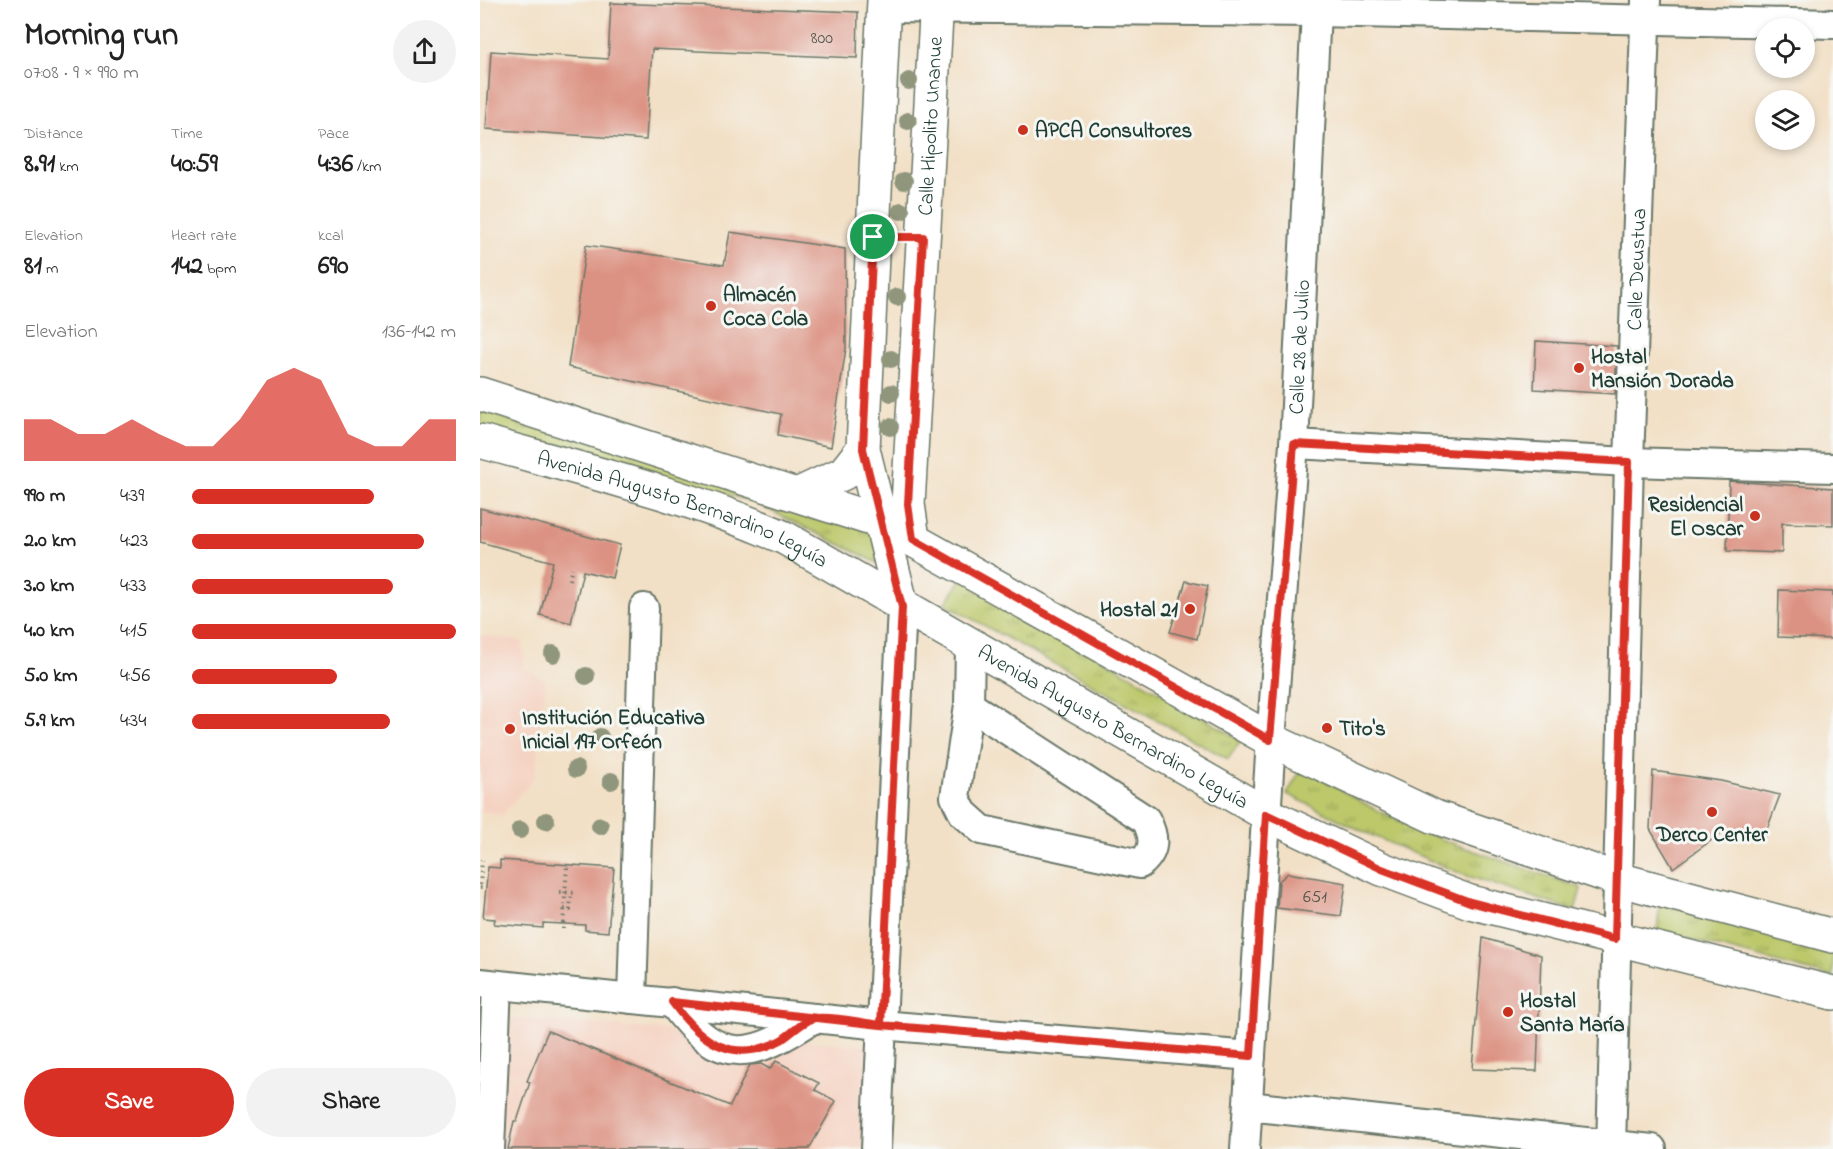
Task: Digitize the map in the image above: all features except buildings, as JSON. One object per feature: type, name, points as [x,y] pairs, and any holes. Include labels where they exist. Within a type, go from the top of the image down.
[{"type":"main road","points":[[884,4],[863,449],[902,607]]},
{"type":"main road","name":"Calle Hipolito Unanue","points":[[913,539],[908,504],[937,4]]},
{"type":"main road","points":[[873,237],[923,237]]},
{"type":"main road","name":"Avenida Augusto Bernardino Leguía","points":[[480,394],[881,522],[1270,740],[1435,817],[1617,879],[1833,936]]},
{"type":"main road","name":"Avenida Augusto Bernardino Leguía","points":[[480,441],[662,492],[747,521],[785,538],[1266,814],[1382,869],[1470,902],[1833,993]]},
{"type":"main road","points":[[799,494],[844,473],[863,449]]},
{"type":"street","points":[[884,4],[1316,12],[1645,10],[1833,24]]},
{"type":"street","name":"Calle Deustua","points":[[1611,1147],[1629,462],[1645,10]]},
{"type":"street","name":"Calle 28 de Julio","points":[[1245,1149],[1270,740],[1294,444],[1316,12]]},
{"type":"street","points":[[1294,444],[1629,462],[1833,468]]},
{"type":"street","points":[[876,1149],[902,607]]},
{"type":"street","points":[[632,999],[645,608]]},
{"type":"street","points":[[969,705],[1146,820],[1154,837],[1149,856],[1140,864],[982,831],[963,813],[955,797],[969,705],[970,646]]},
{"type":"street","points":[[490,1149],[489,984],[881,1025],[1251,1056]]},
{"type":"street","points":[[672,1002],[690,1028],[711,1042],[741,1051],[767,1046],[814,1017]]},
{"type":"street","points":[[1248,1106],[1611,1147],[1652,1149]]},
{"type":"path","points":[[569,580],[572,568]]},
{"type":"path","points":[[482,860],[480,886],[486,888]]},
{"type":"path","points":[[563,929],[567,865]]},
{"type":"path","points":[[560,892],[573,893],[570,910],[564,909]]},
{"type":"shaded area","name":"Institución Educativa Inicial 197 Orfeón","points":[[480,635],[522,641],[525,668],[546,681],[535,777],[502,815],[480,811]]},
{"type":"shaded area","points":[[480,1016],[871,1046],[867,1149],[480,1149]]},
{"type":"green space","points":[[480,396],[880,533],[878,563],[751,501],[480,427]]},
{"type":"green space","points":[[963,577],[1241,740],[1228,759],[945,604]]},
{"type":"green space","points":[[1302,767],[1376,810],[1443,840],[1581,888],[1575,911],[1462,874],[1364,832],[1287,794]]},
{"type":"green space","points":[[1660,901],[1833,951],[1833,977],[1657,931]]},
{"type":"place","name":"APCA Consultores","points":[[1023,130]]},
{"type":"place","name":"Almacén Coca Cola","points":[[711,306]]},
{"type":"place","name":"Hostal Mansión Dorada","points":[[1579,368]]},
{"type":"place","name":"Residencial El Oscar","points":[[1755,516]]},
{"type":"place","name":"Hostal 21","points":[[1190,609]]},
{"type":"place","name":"Tito's","points":[[1327,728]]},
{"type":"place","name":"Institución Educativa Inicial 197 Orfeón","points":[[510,729]]},
{"type":"place","name":"Derco Center","points":[[1712,812]]},
{"type":"place","name":"Hostal Santa María","points":[[1508,1012]]},
{"type":"route","points":[[873,237],[863,449],[902,607],[881,1025],[814,1017],[672,1002],[690,1028],[711,1042],[728,1049],[741,1051],[767,1046],[782,1039],[814,1017],[861,1023],[881,1025],[1251,1056],[1266,814],[1382,869],[1470,902],[1615,939],[1629,462],[1294,444],[1270,740],[913,539],[908,504],[923,237],[873,237]]}]
